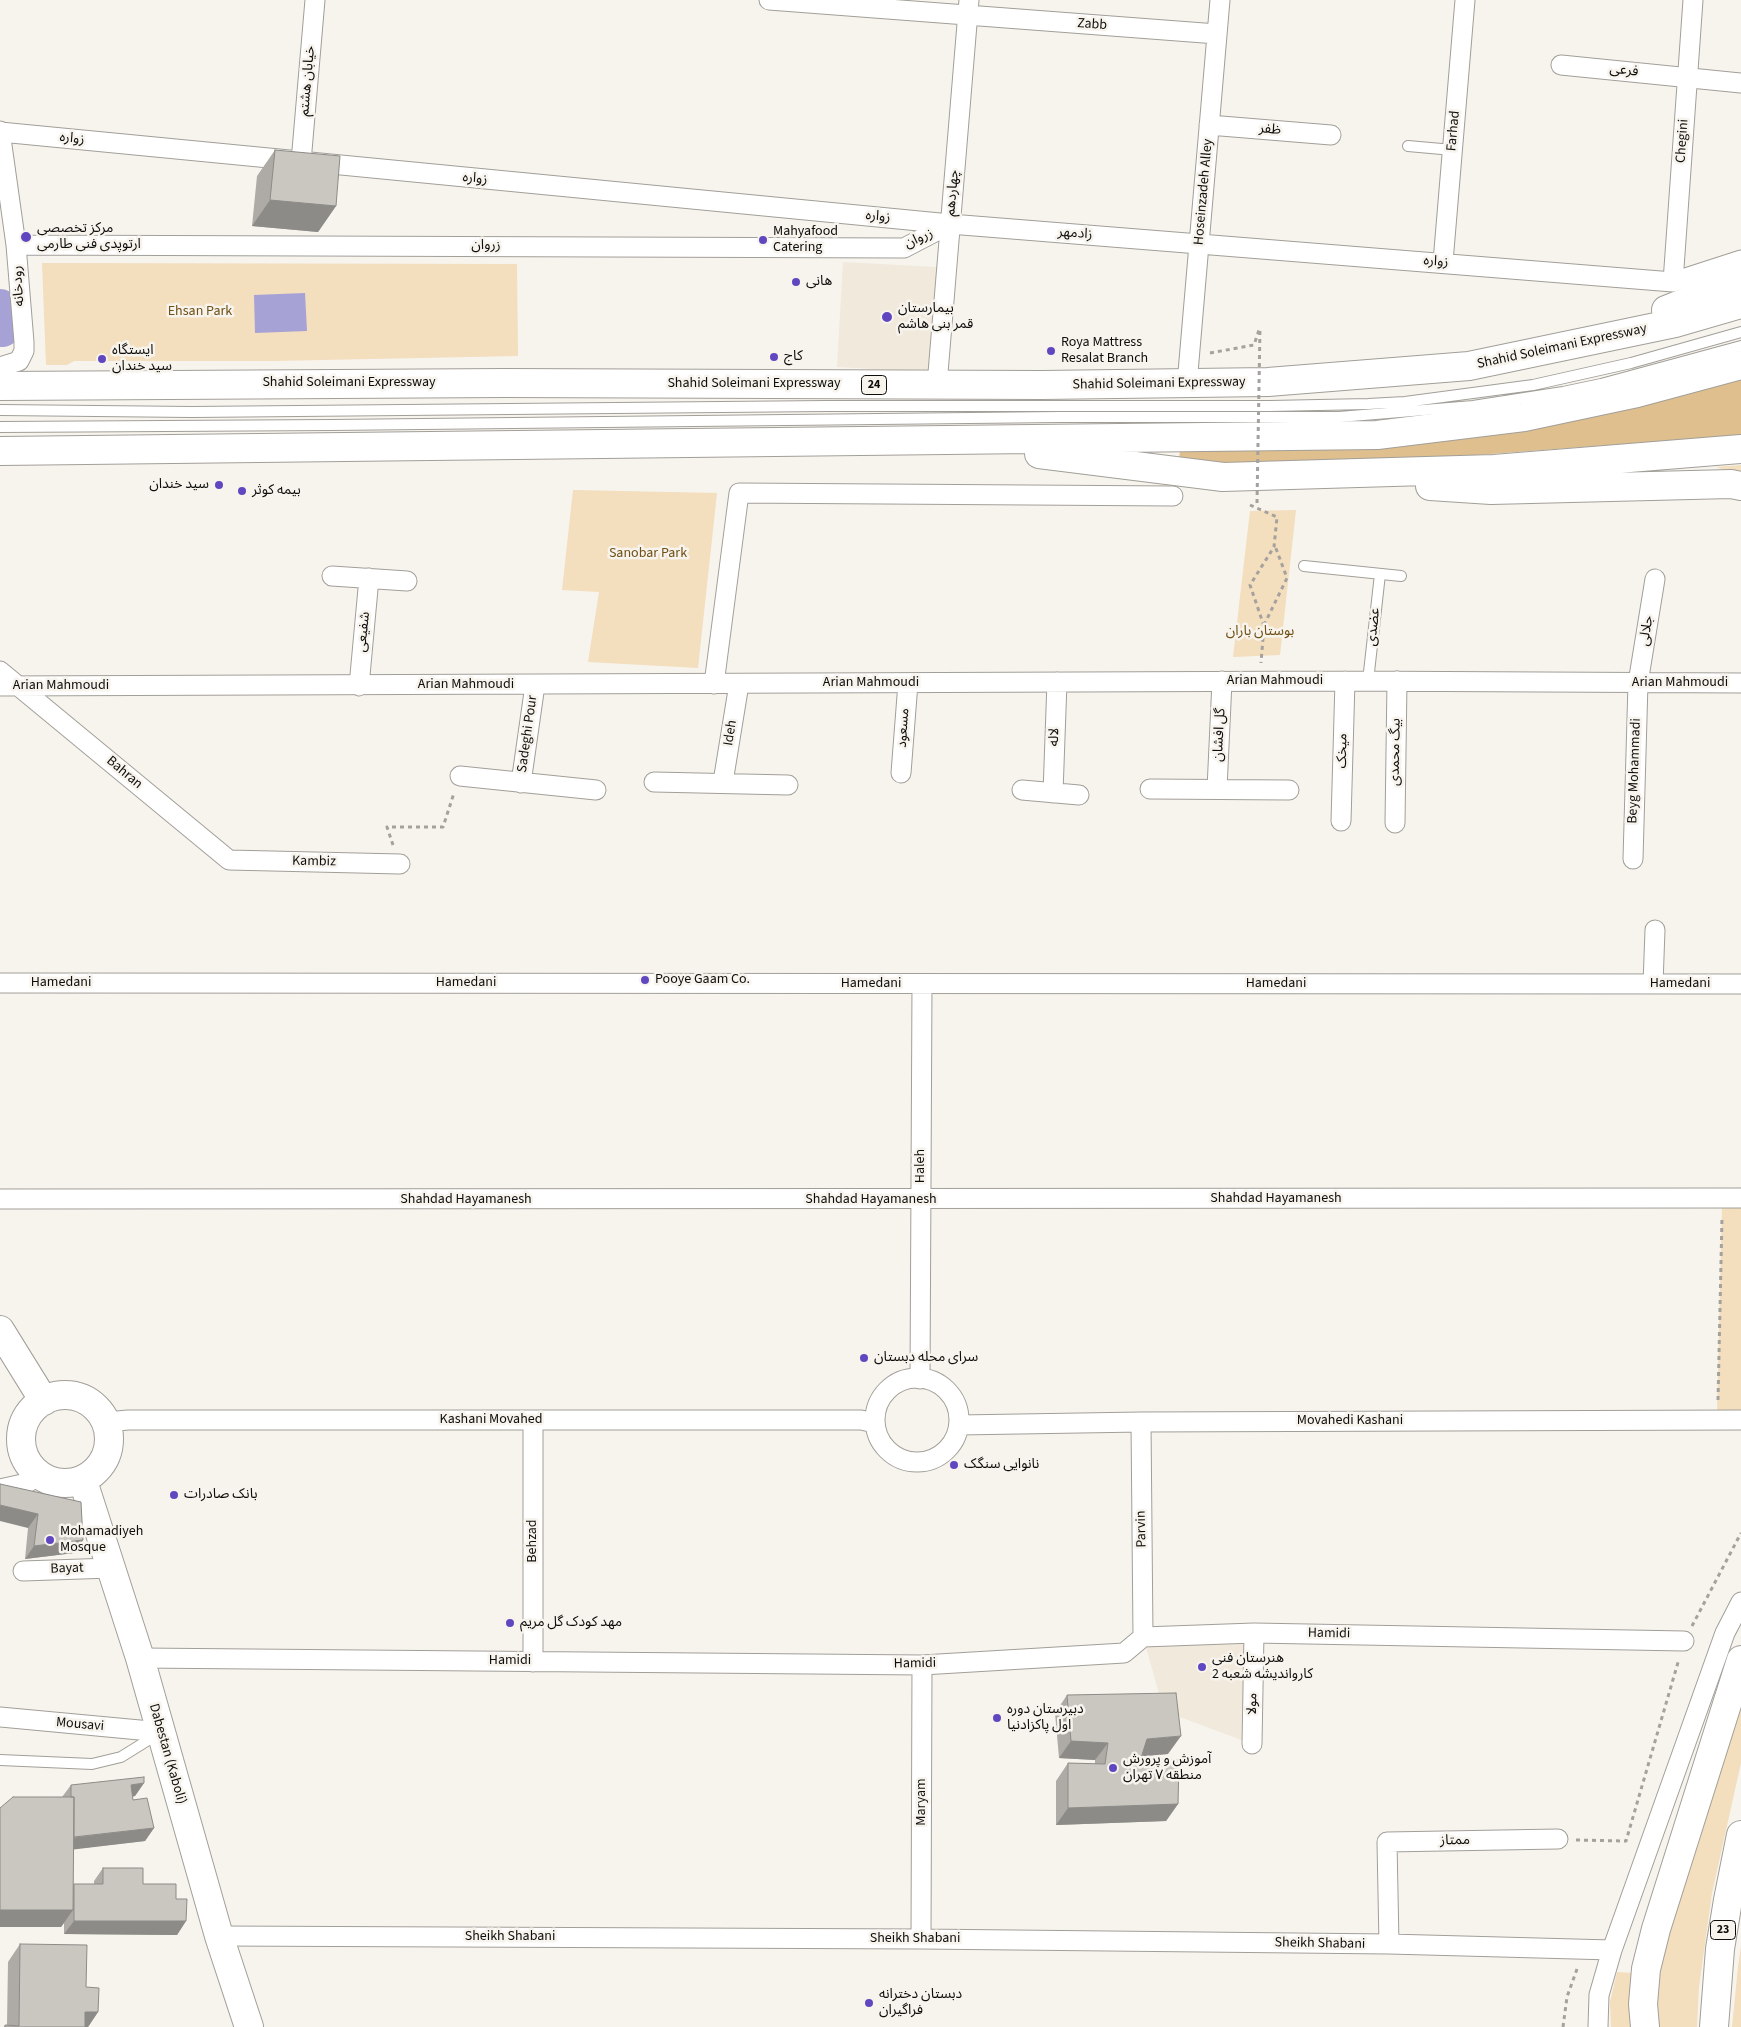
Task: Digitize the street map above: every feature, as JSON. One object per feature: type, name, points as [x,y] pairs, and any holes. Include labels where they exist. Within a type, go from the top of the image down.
[{"type":"main road","points":[[1580,344],[1741,280]]},
{"type":"main road","name":"Shahid Soleimani Expressway","points":[[0,386],[60,384],[496,383],[937,385],[1268,382],[1470,366],[1675,323],[1741,304]]},
{"type":"main road","points":[[0,451],[1377,435],[1450,428],[1524,417],[1638,393],[1741,365]]},
{"type":"main road","points":[[938,441],[1223,478],[1494,468],[1740,449]]},
{"type":"main road","points":[[1286,475],[1491,490],[1722,484],[1741,486]]},
{"type":"main road","points":[[1,1334],[44,1402]]},
{"type":"main road","points":[[59,1396],[81,1398],[94,1405],[107,1422],[109,1442],[105,1458],[97,1470],[83,1481],[68,1484],[57,1483],[38,1474],[31,1468],[25,1458],[22,1433],[25,1422],[31,1412],[44,1402],[59,1396]]},
{"type":"main road","name":"Dabestan (Kaboli)","points":[[83,1481],[140,1658],[219,1936],[249,2027]]},
{"type":"main road","points":[[1645,2027],[1643,2004],[1646,1969],[1656,1928],[1741,1660]]},
{"type":"main road","name":"23","points":[[1714,2027],[1720,1949],[1741,1835]]},
{"type":"street","name":"خیابان هشتم","points":[[301,162],[315,0]]},
{"type":"street","name":"Zabb","points":[[769,0],[968,8],[1217,34]]},
{"type":"street","name":"Hoseinzadeh Alley","points":[[1187,384],[1220,0]]},
{"type":"street","name":"Farhad","points":[[1443,262],[1465,0]]},
{"type":"street","name":"Chegini","points":[[1673,282],[1693,0]]},
{"type":"street","name":"چهاردهم","points":[[937,385],[968,8]]},
{"type":"street","name":"فرعی","points":[[1561,64],[1741,83]]},
{"type":"street","name":"ظفر","points":[[1209,125],[1331,135]]},
{"type":"street","name":"زواره","points":[[0,131],[301,162],[950,224]]},
{"type":"street","name":"رودخانه","points":[[0,131],[16,245],[24,352],[19,361],[0,368]]},
{"type":"street","name":"زادمهر","points":[[950,224],[1199,244]]},
{"type":"street","name":"زروان","points":[[16,245],[904,248],[950,224]]},
{"type":"street","name":"زواره","points":[[1199,244],[1443,262],[1673,282]]},
{"type":"street","points":[[1673,282],[1741,260]]},
{"type":"street","points":[[714,684],[739,493],[1173,496]]},
{"type":"street","points":[[332,576],[407,580]]},
{"type":"street","name":"شفیعی","points":[[359,686],[369,578]]},
{"type":"street","name":"جلالی","points":[[1638,683],[1655,579]]},
{"type":"street","name":"Bahran","points":[[0,671],[229,860]]},
{"type":"street","name":"Arian Mahmoudi","points":[[0,686],[1222,681],[1741,683]]},
{"type":"street","name":"گل افشان","points":[[1217,789],[1222,681]]},
{"type":"street","name":"میخک","points":[[1341,821],[1345,681]]},
{"type":"street","name":"بیگ محمدی","points":[[1395,824],[1397,681]]},
{"type":"street","name":"لاله","points":[[1053,793],[1057,682]]},
{"type":"street","name":"مسعود","points":[[901,773],[908,683]]},
{"type":"street","name":"Beyg Mohammadi","points":[[1632,859],[1638,683]]},
{"type":"street","name":"Ideh","points":[[723,782],[738,684]]},
{"type":"street","name":"Sadeghi Pour","points":[[521,783],[535,685]]},
{"type":"street","name":"Sadeghi Pour","points":[[460,776],[596,790]]},
{"type":"street","points":[[654,782],[723,782],[788,785]]},
{"type":"street","points":[[1150,789],[1289,790]]},
{"type":"street","points":[[1022,790],[1080,795]]},
{"type":"street","name":"Kambiz","points":[[229,860],[400,864]]},
{"type":"street","points":[[1653,984],[1655,930]]},
{"type":"street","name":"Hamedani","points":[[0,983],[1741,984]]},
{"type":"street","name":"Haleh","points":[[920,1379],[922,984]]},
{"type":"street","name":"Shahdad Hayamanesh","points":[[0,1199],[921,1200],[1732,1198]]},
{"type":"street","points":[[920,1379],[933,1382],[944,1389],[953,1399],[958,1412],[959,1425],[955,1438],[947,1450],[936,1458],[923,1462],[910,1462],[896,1457],[886,1449],[878,1437],[875,1423],[876,1409],[882,1396],[893,1386],[906,1380],[920,1379]]},
{"type":"street","name":"Kashani Movahed","points":[[107,1422],[128,1420],[861,1420],[875,1423]]},
{"type":"street","name":"Behzad","points":[[533,1420],[533,1662]]},
{"type":"street","name":"Movahedi Kashani","points":[[959,1425],[1141,1422],[1741,1420]]},
{"type":"street","name":"Parvin","points":[[1141,1422],[1143,1637]]},
{"type":"street","points":[[0,1489],[27,1483],[38,1474]]},
{"type":"street","name":"Bayat","points":[[23,1571],[111,1568]]},
{"type":"street","points":[[1598,2027],[1599,1995],[1612,1950],[1726,1633],[1741,1602]]},
{"type":"street","name":"Hamidi","points":[[140,1658],[922,1665],[1124,1653],[1143,1637],[1254,1633],[1684,1641]]},
{"type":"street","name":"مولا","points":[[1252,1744],[1254,1633]]},
{"type":"street","name":"Maryam","points":[[921,1939],[922,1665]]},
{"type":"street","name":"Mousavi","points":[[0,1717],[161,1732]]},
{"type":"street","name":"ممتاز","points":[[1389,1944],[1387,1842],[1558,1839]]},
{"type":"street","name":"Sheikh Shabani","points":[[219,1936],[921,1939],[1389,1944],[1612,1950]]},
{"type":"lane","points":[[1408,146],[1453,150]]},
{"type":"lane","points":[[0,410],[192,412],[827,406],[1270,406],[1368,404],[1405,402],[1532,385],[1631,363],[1741,332]]},
{"type":"lane","points":[[0,427],[1070,417],[1339,417],[1473,406],[1563,392],[1741,346]]},
{"type":"lane","points":[[1304,566],[1402,576]]},
{"type":"lane","name":"عضدی","points":[[1368,681],[1380,574]]},
{"type":"lane","points":[[0,1760],[92,1764],[121,1757],[161,1732]]},
{"type":"path","points":[[1190,356],[1254,345],[1260,327],[1257,503],[1250,505],[1277,517],[1274,545],[1250,585],[1264,626]]},
{"type":"path","points":[[1260,681],[1264,626],[1287,578],[1274,545]]},
{"type":"path","points":[[400,864],[387,826],[443,828],[460,776]]},
{"type":"path","points":[[1717,1420],[1732,1198]]},
{"type":"path","points":[[1558,1839],[1626,1841],[1684,1641],[1741,1533]]},
{"type":"path","points":[[1563,2027],[1567,1998],[1583,1949]]},
{"type":"shaded area","name":"بیمارستان قمر بنی هاشم","points":[[843,262],[937,267],[931,372],[837,367]]},
{"type":"shaded area","points":[[305,293],[307,331],[255,333],[254,295]]},
{"type":"shaded area","points":[[1741,376],[1741,435],[1385,462],[1245,465],[1179,461],[1180,450]]},
{"type":"shaded area","name":"هنرستان فنی کارواندیشه شعبه 2","points":[[1250,1633],[1252,1744],[1164,1711],[1143,1637]]},
{"type":"green space","name":"Ehsan Park","points":[[42,263],[517,264],[518,356],[272,361],[74,361],[67,365],[46,365]]},
{"type":"green space","points":[[1741,465],[1741,476],[1716,467]]},
{"type":"green space","name":"Sanobar Park","points":[[573,490],[717,493],[698,668],[588,662],[599,592],[562,590]]},
{"type":"green space","name":"بوستان باران","points":[[1296,510],[1280,655],[1233,657],[1250,511]]},
{"type":"green space","points":[[1722,1205],[1741,1205],[1741,1414],[1717,1414]]},
{"type":"green space","points":[[1741,1703],[1741,1763],[1712,1893],[1699,1987],[1697,2027],[1658,2027],[1656,1997],[1667,1935]]},
{"type":"green space","points":[[1741,1946],[1741,2027],[1732,2027],[1738,1967]]},
{"type":"green space","points":[[1617,1972],[1633,1973],[1634,2027],[1611,2027],[1610,2002]]},
{"type":"building","points":[[275,150],[340,156],[336,206],[270,200]]},
{"type":"building","points":[[0,1484],[81,1502],[83,1540],[34,1546],[38,1514],[0,1505]]},
{"type":"building","name":"آموزش و پرورش منطقه ۷ تهران","points":[[1176,1693],[1181,1736],[1147,1739],[1141,1758],[1179,1760],[1178,1804],[1068,1808],[1068,1763],[1105,1764],[1108,1743],[1071,1741],[1067,1695]]},
{"type":"building","points":[[144,1777],[144,1783],[131,1785],[133,1800],[147,1798],[154,1828],[74,1837],[74,1797],[71,1797],[71,1785]]},
{"type":"building","points":[[13,1797],[74,1797],[73,1910],[0,1910],[0,1808]]},
{"type":"building","points":[[103,1868],[143,1868],[143,1884],[176,1884],[176,1899],[187,1899],[186,1921],[74,1921],[74,1884],[103,1884]]},
{"type":"building","points":[[20,1944],[87,1945],[86,1987],[99,1988],[98,2012],[85,2012],[85,2027],[5,2027],[5,2025],[19,2026]]},
{"type":"waterway","points":[[0,308],[2,328]]},
{"type":"place","name":"مرکز تخصصی ارتوپدی فنی طارمی","points":[[26,237]]},
{"type":"place","name":"Mahyafood Catering","points":[[763,240]]},
{"type":"place","name":"هانی","points":[[796,282]]},
{"type":"place","name":"بیمارستان قمر بنی هاشم","points":[[887,317]]},
{"type":"place","name":"Roya Mattress Resalat Branch","points":[[1051,351]]},
{"type":"place","name":"کاج","points":[[774,357]]},
{"type":"place","name":"ایستگاه سید خندان","points":[[102,359]]},
{"type":"place","name":"سید خندان","points":[[219,485]]},
{"type":"place","name":"بیمه کوثر","points":[[242,491]]},
{"type":"place","name":"Pooye Gaam Co.","points":[[645,980]]},
{"type":"place","name":"سرای محله دبستان","points":[[864,1358]]},
{"type":"place","name":"نانوایی سنگک","points":[[954,1465]]},
{"type":"place","name":"بانک صادرات","points":[[174,1495]]},
{"type":"place","name":"Mohamadiyeh Mosque","points":[[50,1540]]},
{"type":"place","name":"مهد کودک گل مریم","points":[[510,1623]]},
{"type":"place","name":"هنرستان فنی کارواندیشه شعبه 2","points":[[1202,1667]]},
{"type":"place","name":"دبیرستان دوره اول پاکزادنیا","points":[[997,1718]]},
{"type":"place","name":"آموزش و پرورش منطقه ۷ تهران","points":[[1113,1768]]},
{"type":"place","name":"دبستان دخترانه فراگیران","points":[[869,2003]]}]
